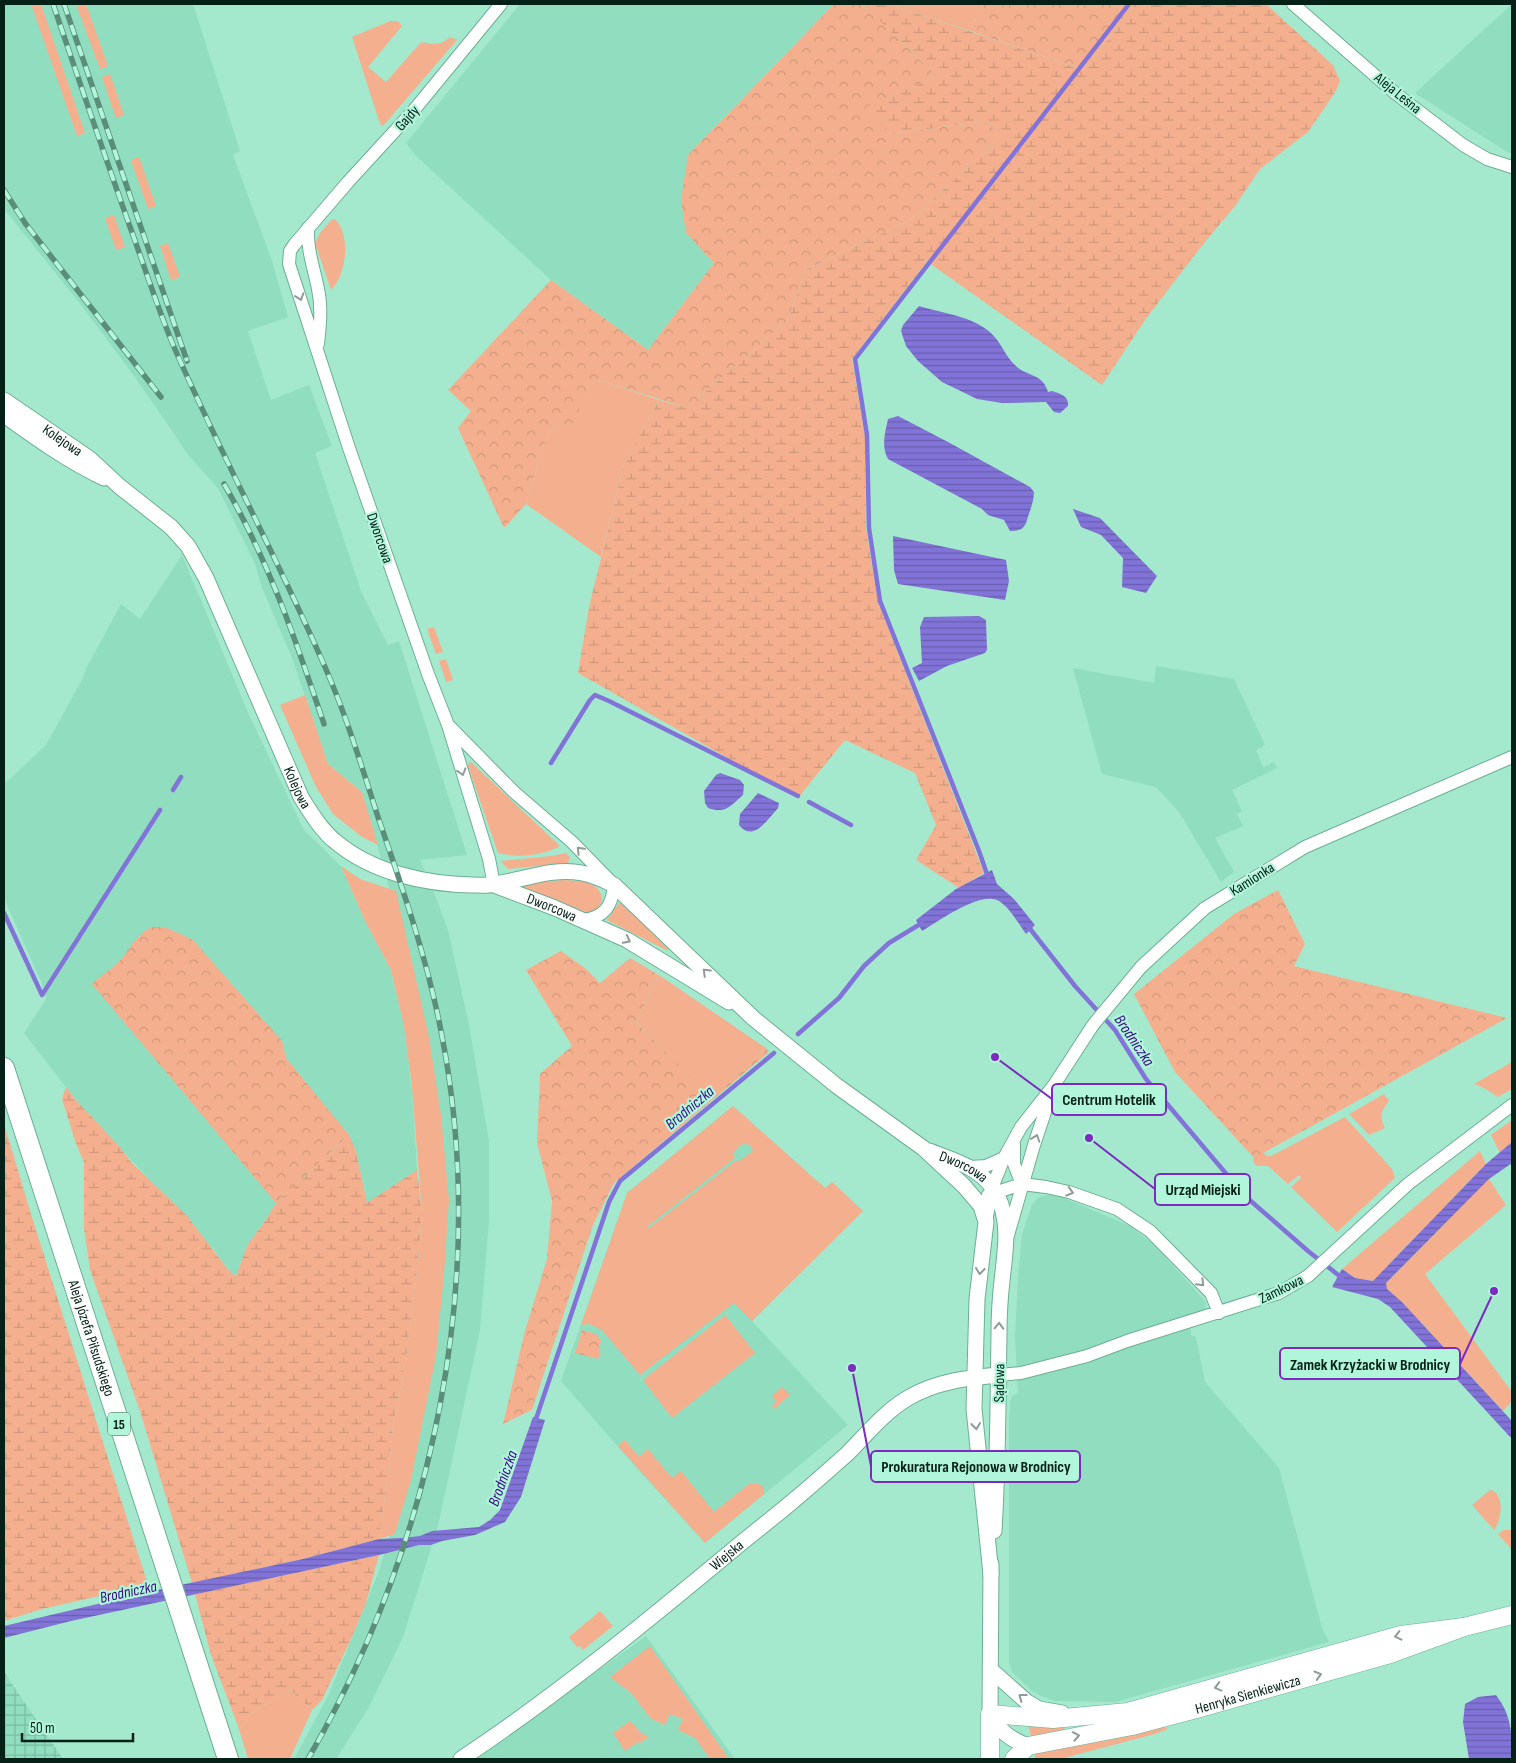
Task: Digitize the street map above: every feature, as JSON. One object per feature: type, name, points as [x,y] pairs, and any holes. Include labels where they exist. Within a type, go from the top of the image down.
[{"type":"main road","name":"Aleja Józefa Piłsudskiego","points":[[4,1068],[228,1759]]},
{"type":"main road","name":"Henryka Sienkiewicza","points":[[1028,1746],[1132,1726],[1172,1708],[1267,1681],[1401,1635],[1464,1627],[1512,1615]]},
{"type":"main road","name":"Henryka Sienkiewicza","points":[[990,1714],[1053,1719],[1172,1708]]},
{"type":"main road","name":"Sądowa","points":[[990,1714],[990,1759]]},
{"type":"main road","points":[[1014,1759],[1028,1746]]},
{"type":"street","name":"Gajdy","points":[[308,228],[414,110],[501,4]]},
{"type":"street","name":"Aleja Leśna","points":[[1294,4],[1395,93],[1463,145],[1487,158],[1512,167]]},
{"type":"street","name":"Dworcowa","points":[[308,228],[309,254],[320,307],[318,349]]},
{"type":"street","name":"Dworcowa","points":[[308,228],[290,251],[289,264],[349,448],[428,674],[448,725],[489,859],[494,885],[583,920],[627,940],[753,1018]]},
{"type":"street","name":"Kolejowa","points":[[4,400],[56,443]]},
{"type":"street","name":"Kolejowa","points":[[4,415],[90,459],[119,486],[171,527],[188,546],[210,587],[301,797],[315,819],[336,842],[376,866],[412,878],[449,884],[494,885],[551,872],[571,871],[589,874],[614,885]]},
{"type":"street","name":"Dworcowa","points":[[448,725],[514,792],[572,842],[614,885],[753,1018],[837,1086],[923,1148],[969,1192]]},
{"type":"street","name":"Kamionka","points":[[986,1222],[1004,1158],[1021,1127],[1054,1085],[1093,1025],[1141,967],[1206,908],[1299,851],[1512,757]]},
{"type":"street","points":[[583,920],[594,918],[608,908],[613,896],[614,885]]},
{"type":"street","name":"Kamionka","points":[[1007,1239],[1022,1184],[1054,1085]]},
{"type":"street","name":"Zamkowa","points":[[999,1375],[1021,1373],[1087,1356],[1127,1341],[1279,1293],[1308,1276],[1408,1184],[1512,1104]]},
{"type":"street","points":[[1014,1138],[1014,1164],[1022,1184]]},
{"type":"street","name":"Dworcowa","points":[[923,1148],[970,1167],[984,1178],[993,1192]]},
{"type":"street","points":[[970,1167],[986,1166],[1004,1158]]},
{"type":"street","points":[[969,1192],[979,1194],[993,1192],[1022,1184],[1070,1192],[1117,1209],[1150,1231],[1211,1293],[1219,1313]]},
{"type":"street","points":[[969,1192],[981,1206],[986,1222]]},
{"type":"street","name":"Sądowa","points":[[990,1714],[991,1574],[996,1498],[1001,1293],[1007,1239],[1003,1210],[993,1192]]},
{"type":"street","name":"Sądowa","points":[[986,1222],[977,1299],[974,1408],[991,1574]]},
{"type":"street","name":"Wiejska","points":[[461,1759],[525,1716],[632,1633],[793,1501],[846,1454],[892,1409],[924,1389],[974,1377],[999,1375]]},
{"type":"street","name":"Henryka Sienkiewicza","points":[[991,1670],[1017,1694],[1039,1709],[1084,1716]]},
{"type":"street","points":[[990,1714],[994,1722],[1005,1734],[1028,1746]]},
{"type":"shaded area","points":[[4,4],[193,4],[240,151],[233,155],[272,261],[288,317],[248,331],[271,400],[309,385],[332,446],[315,453],[361,591],[388,645],[399,641],[467,855],[420,860],[448,930],[469,1025],[489,1141],[489,1221],[480,1330],[438,1526],[403,1637],[369,1707],[336,1759],[294,1759],[329,1694],[379,1571],[408,1474],[433,1358],[404,940],[362,792],[328,764],[292,658],[261,585],[255,564],[218,488],[189,456],[135,377],[78,301],[4,209]]},
{"type":"shaded area","points":[[520,4],[834,4],[688,155],[686,233],[714,263],[648,350],[551,280],[415,155],[406,143]]},
{"type":"shaded area","points":[[1512,4],[1512,154],[1415,93]]},
{"type":"shaded area","points":[[919,306],[966,319],[983,327],[995,337],[1017,367],[1043,382],[1048,392],[1052,391],[1064,396],[1068,406],[1060,413],[1054,412],[1046,402],[1002,403],[977,399],[942,382],[918,361],[906,346],[901,331],[903,325]]},
{"type":"shaded area","points":[[898,416],[1030,487],[1034,492],[1034,497],[1024,526],[1020,530],[1010,531],[1004,520],[988,515],[982,509],[888,459],[884,444],[888,419]]},
{"type":"shaded area","points":[[1073,509],[1100,518],[1157,576],[1146,593],[1122,587],[1123,558],[1101,535],[1081,527]]},
{"type":"shaded area","points":[[893,536],[1006,560],[1009,581],[1005,600],[898,584],[894,570]]},
{"type":"shaded area","points":[[182,555],[250,717],[304,830],[341,866],[366,923],[391,970],[404,1026],[412,1087],[417,1170],[367,1204],[356,1151],[348,1135],[276,1203],[248,1244],[236,1276],[230,1272],[214,1250],[75,1099],[24,1033],[46,999],[42,984],[4,898],[4,783],[46,745],[121,604],[140,619]]},
{"type":"shaded area","points":[[979,616],[986,620],[987,650],[985,653],[947,666],[919,681],[912,668],[922,663],[920,627],[924,617]]},
{"type":"shaded area","points":[[1156,666],[1234,679],[1265,745],[1256,750],[1263,767],[1274,762],[1277,768],[1232,790],[1242,811],[1237,814],[1243,826],[1215,838],[1234,872],[1221,882],[1179,812],[1156,787],[1102,774],[1073,668],[1154,683]]},
{"type":"shaded area","points":[[720,773],[740,780],[744,785],[743,795],[731,806],[714,810],[708,808],[705,803],[704,791],[716,775]]},
{"type":"shaded area","points":[[758,793],[779,803],[778,808],[760,827],[750,831],[744,830],[739,825],[740,814]]},
{"type":"shaded area","points":[[992,870],[997,884],[1014,899],[1035,925],[1026,934],[1007,908],[999,901],[991,899],[971,903],[922,931],[916,920],[956,889]]},
{"type":"shaded area","points":[[733,1106],[825,1188],[832,1182],[863,1211],[752,1321],[848,1425],[705,1543],[561,1381],[627,1193]]},
{"type":"shaded area","points":[[1512,1142],[1512,1163],[1489,1179],[1386,1283],[1387,1289],[1402,1302],[1512,1421],[1512,1439],[1390,1307],[1378,1299],[1332,1287],[1342,1269],[1355,1278],[1373,1281],[1486,1164]]},
{"type":"shaded area","points":[[1057,1195],[1130,1226],[1154,1245],[1206,1302],[1205,1309],[1190,1315],[1191,1335],[1196,1337],[1205,1382],[1279,1468],[1322,1628],[1329,1642],[1115,1702],[1056,1701],[1032,1691],[1013,1673],[1009,1663],[1009,1422],[1010,1402],[1012,1396],[1018,1393],[1015,1336],[1018,1278],[1022,1234],[1032,1205],[1039,1197]]},
{"type":"shaded area","points":[[533,1417],[545,1420],[521,1497],[505,1522],[475,1535],[431,1545],[419,1545],[71,1621],[4,1638],[4,1626],[157,1590],[303,1559],[379,1539],[420,1536],[432,1531],[479,1527],[500,1510]]},
{"type":"shaded area","points":[[646,1636],[735,1759],[476,1759]]},
{"type":"shaded area","points":[[4,1671],[14,1687],[63,1759],[4,1759]]},
{"type":"shaded area","points":[[1496,1695],[1505,1710],[1510,1726],[1512,1759],[1469,1759],[1463,1722],[1465,1704],[1478,1697]]},
{"type":"green space","points":[[31,4],[41,4],[85,133],[77,136]]},
{"type":"green space","points":[[76,4],[86,4],[108,66],[100,69]]},
{"type":"green space","points":[[834,4],[862,4],[937,76],[867,107],[890,134],[988,121],[1000,138],[910,220],[805,270],[788,320],[687,408],[595,379],[569,430],[553,426],[542,449],[526,504],[504,528],[458,428],[471,411],[448,390],[551,280],[648,350],[714,263],[686,233],[681,200],[688,155]]},
{"type":"green space","points":[[862,4],[889,4],[1084,70],[1136,4],[1266,4],[1333,65],[1340,81],[1336,91],[1308,132],[1260,169],[1235,206],[1145,320],[1102,385],[932,265],[929,259],[852,359],[865,436],[866,528],[878,602],[984,873],[959,888],[916,860],[936,825],[915,773],[845,740],[798,798],[578,673],[589,607],[624,464],[659,400],[687,408],[788,320],[805,270],[910,220],[1000,138],[988,121],[890,134],[866,107],[937,76]]},
{"type":"green space","points":[[889,4],[983,4],[970,31]]},
{"type":"green space","points":[[983,4],[1136,4],[1084,70],[970,31]]},
{"type":"green space","points":[[390,21],[398,21],[402,26],[368,67],[386,82],[421,42],[440,43],[450,37],[457,40],[383,126],[380,124],[352,37]]},
{"type":"green space","points":[[110,74],[124,115],[116,118],[102,77]]},
{"type":"green space","points":[[139,157],[156,206],[148,209],[131,160]]},
{"type":"green space","points":[[114,215],[125,247],[116,250],[105,218]]},
{"type":"green space","points":[[332,219],[335,219],[340,226],[345,244],[345,254],[341,274],[331,290],[315,243],[320,233]]},
{"type":"green space","points":[[168,243],[180,277],[171,280],[160,246]]},
{"type":"green space","points":[[595,379],[659,400],[624,464],[601,557],[526,504],[542,449],[553,426],[569,429]]},
{"type":"green space","points":[[434,627],[443,652],[436,654],[427,629]]},
{"type":"green space","points":[[446,659],[453,680],[446,682],[439,661]]},
{"type":"green space","points":[[305,695],[328,764],[362,792],[378,845],[362,837],[333,814],[316,787],[280,705]]},
{"type":"green space","points":[[471,762],[560,846],[546,852],[530,855],[498,853],[468,766]]},
{"type":"green space","points":[[566,853],[570,857],[568,863],[508,869],[501,861],[551,856]]},
{"type":"green space","points":[[341,866],[360,879],[396,891],[429,1037],[441,1115],[449,1200],[436,1356],[411,1480],[395,1534],[379,1539],[393,1427],[405,1364],[417,1272],[422,1214],[412,1087],[404,1026],[391,970],[366,923]]},
{"type":"green space","points":[[563,880],[587,883],[597,888],[602,899],[598,908],[589,912],[577,909],[525,889],[522,886],[532,883]]},
{"type":"green space","points":[[1278,890],[1305,944],[1294,966],[1507,1018],[1254,1158],[1175,1072],[1134,994],[1234,914]]},
{"type":"green space","points":[[620,902],[668,947],[668,950],[607,920]]},
{"type":"green space","points":[[151,927],[165,927],[193,940],[282,1041],[286,1058],[349,1135],[276,1203],[92,984],[117,963],[133,943]]},
{"type":"green space","points":[[561,951],[586,969],[600,983],[630,958],[659,975],[636,1022],[711,1097],[766,1048],[769,1052],[614,1183],[593,1225],[532,1410],[503,1424],[525,1331],[547,1259],[552,1201],[537,1143],[540,1074],[572,1046],[526,970]]},
{"type":"green space","points":[[659,975],[766,1048],[711,1098],[636,1022]]},
{"type":"green space","points":[[1512,1062],[1512,1089],[1498,1097],[1474,1084]]},
{"type":"green space","points":[[66,1087],[132,1163],[187,1216],[230,1272],[236,1276],[248,1244],[276,1203],[349,1135],[356,1151],[367,1203],[417,1170],[422,1214],[417,1272],[405,1364],[393,1427],[379,1539],[303,1559],[192,1583],[140,1411],[90,1270],[84,1228],[84,1162],[76,1144],[62,1099]]},
{"type":"green space","points":[[1384,1094],[1389,1101],[1382,1114],[1385,1128],[1369,1135],[1349,1114]]},
{"type":"green space","points":[[733,1106],[825,1188],[832,1182],[863,1211],[752,1321],[734,1303],[640,1375],[602,1330],[589,1324],[581,1325],[627,1193]],"holes":[[[740,1145],[750,1145],[753,1151],[738,1162],[737,1160],[649,1228],[647,1227],[735,1158],[733,1153]]]},
{"type":"green space","points":[[1345,1117],[1392,1169],[1395,1178],[1337,1232],[1291,1187],[1301,1178],[1299,1175],[1288,1184],[1268,1166],[1256,1166],[1253,1160],[1255,1154],[1262,1152],[1267,1156],[1271,1156]]},
{"type":"green space","points":[[1512,1120],[1512,1142],[1500,1153],[1491,1135]]},
{"type":"green space","points":[[4,1127],[148,1585],[42,1609],[4,1621]]},
{"type":"green space","points":[[1480,1151],[1486,1164],[1373,1281],[1355,1278],[1342,1269]]},
{"type":"green space","points":[[1489,1179],[1506,1205],[1425,1274],[1512,1392],[1512,1401],[1503,1411],[1402,1302],[1386,1289],[1386,1283]]},
{"type":"green space","points":[[725,1315],[755,1353],[672,1418],[643,1380]]},
{"type":"green space","points":[[582,1330],[596,1334],[601,1340],[599,1351],[601,1354],[598,1359],[575,1353]]},
{"type":"green space","points":[[782,1387],[788,1392],[789,1396],[774,1409],[772,1406],[776,1401],[772,1396]]},
{"type":"green space","points":[[625,1440],[639,1457],[648,1449],[672,1478],[681,1471],[714,1512],[749,1484],[758,1483],[763,1487],[764,1494],[705,1543],[618,1446]]},
{"type":"green space","points":[[1490,1490],[1498,1496],[1501,1507],[1499,1520],[1494,1530],[1472,1505]]},
{"type":"green space","points":[[1504,1530],[1512,1530],[1512,1550],[1498,1534]]},
{"type":"green space","points":[[379,1555],[366,1603],[322,1700],[312,1710],[290,1690],[276,1695],[271,1702],[253,1712],[239,1729],[211,1655],[195,1594]]},
{"type":"green space","points":[[600,1611],[613,1626],[583,1650],[580,1646],[577,1647],[569,1637]]},
{"type":"green space","points":[[650,1646],[729,1759],[710,1759],[695,1738],[678,1730],[683,1719],[670,1714],[665,1725],[651,1719],[632,1694],[610,1677]]},
{"type":"green space","points":[[290,1690],[312,1710],[290,1759],[248,1759],[239,1729],[253,1712],[271,1702],[276,1695]]},
{"type":"green space","points":[[630,1721],[641,1733],[649,1737],[625,1751],[613,1733]]},
{"type":"green space","points":[[1028,1724],[1065,1729],[1064,1732],[1031,1736]]},
{"type":"green space","points":[[1161,1725],[1168,1729],[1060,1759],[1037,1759],[1035,1757],[1035,1751]]},
{"type":"waterway","points":[[988,877],[880,601],[869,528],[867,435],[855,359],[1129,4]]},
{"type":"waterway","points":[[551,763],[595,695],[798,796]]},
{"type":"waterway","points":[[173,790],[181,777]]},
{"type":"waterway","points":[[809,802],[851,825]]},
{"type":"waterway","points":[[42,995],[160,810]]},
{"type":"waterway","points":[[4,913],[42,995]]},
{"type":"waterway","name":"Brodniczka","points":[[798,1034],[839,998],[864,966],[889,943],[922,923]]},
{"type":"waterway","name":"Brodniczka","points":[[1027,925],[1075,986],[1115,1030],[1146,1079],[1245,1196],[1342,1278]]},
{"type":"waterway","name":"Brodniczka","points":[[535,1422],[609,1202],[620,1181],[774,1053]]},
{"type":"railway","points":[[53,4],[119,197],[168,332],[192,387],[307,627],[340,704],[413,923],[429,977],[441,1031],[454,1124],[458,1219],[453,1313],[440,1407],[418,1499],[388,1589],[352,1676],[308,1759]]},
{"type":"railway","points":[[64,4],[187,361]]},
{"type":"railway","points":[[4,190],[25,223],[161,397]]},
{"type":"railway","points":[[224,484],[255,542],[268,572],[292,632],[324,724]]},
{"type":"place","name":"Centrum Hotelik","points":[[995,1057]]},
{"type":"place","name":"Urząd Miejski","points":[[1089,1138]]},
{"type":"place","name":"Zamek Krzyżacki w Brodnicy","points":[[1494,1291]]},
{"type":"place","name":"Prokuratura Rejonowa w Brodnicy","points":[[852,1368]]}]
